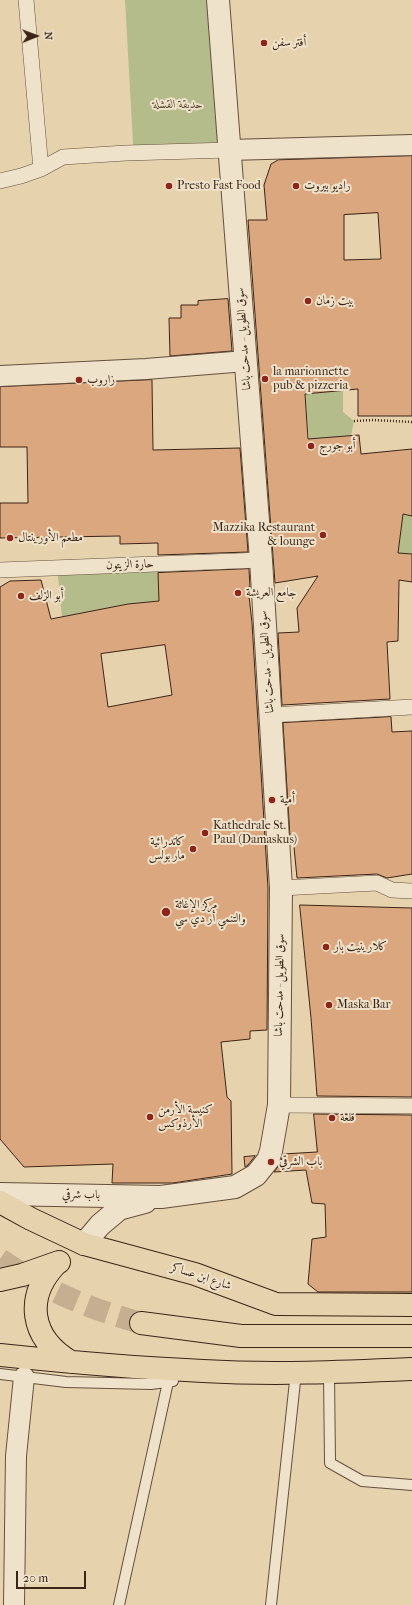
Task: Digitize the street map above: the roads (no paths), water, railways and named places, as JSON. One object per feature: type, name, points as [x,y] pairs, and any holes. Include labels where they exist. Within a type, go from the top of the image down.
[{"type":"main road","name":"شارع ابن عساكر","points":[[0,1202],[31,1219],[84,1244],[195,1274],[276,1304],[412,1305]]},
{"type":"main road","points":[[71,1362],[59,1355],[42,1335],[37,1323],[37,1296],[41,1284],[48,1272],[57,1263],[84,1244]]},
{"type":"main road","points":[[0,1280],[57,1263]]},
{"type":"main road","points":[[141,1323],[241,1336],[412,1336]]},
{"type":"main road","points":[[0,1355],[71,1362],[204,1371],[330,1373],[412,1369]]},
{"type":"street","points":[[26,0],[41,169]]},
{"type":"street","name":"سوق الطويل - مدحت باشا","points":[[218,0],[261,560],[281,888],[279,1105],[272,1151],[268,1160],[256,1175],[235,1187]]},
{"type":"street","points":[[0,181],[41,169],[63,157],[126,153],[412,145]]},
{"type":"street","points":[[0,376],[146,369],[246,361]]},
{"type":"street","name":"حارة الزيتون","points":[[0,570],[261,560]]},
{"type":"street","points":[[271,715],[412,707]]},
{"type":"street","points":[[281,888],[377,883],[392,890],[412,891]]},
{"type":"street","points":[[279,1105],[412,1106]]},
{"type":"street","name":"باب شرقي","points":[[84,1244],[100,1225],[119,1209],[161,1197],[235,1187]]},
{"type":"street","name":"باب شرقي","points":[[0,1194],[161,1197]]},
{"type":"street","points":[[14,1605],[16,1456],[24,1377]]},
{"type":"lane","points":[[0,1374],[66,1382],[151,1384],[168,1382],[204,1371]]},
{"type":"lane","points":[[271,1605],[296,1372]]},
{"type":"lane","points":[[330,1373],[330,1463],[362,1481],[412,1485]]},
{"type":"lane","points":[[119,1605],[168,1382]]},
{"type":"tunnel","points":[[0,1259],[34,1280],[85,1305],[141,1323]]},
{"type":"place","name":"أفتر سفن","points":[[264,43]]},
{"type":"place","name":"Presto Fast Food","points":[[169,186]]},
{"type":"place","name":"راديو بيروت","points":[[296,186]]},
{"type":"place","name":"بيت زمان","points":[[308,301]]},
{"type":"place","name":"la marionnette pub & pizzeria","points":[[265,379]]},
{"type":"place","name":"زاروب","points":[[79,380]]},
{"type":"place","name":"أبو جورج","points":[[311,446]]},
{"type":"place","name":"Mazzika Restaurant & lounge","points":[[323,535]]},
{"type":"place","name":"مطعم الأورينتال","points":[[10,538]]},
{"type":"place","name":"جامع العريشة","points":[[238,593]]},
{"type":"place","name":"أبو الزلف","points":[[21,596]]},
{"type":"place","name":"أمية","points":[[272,800]]},
{"type":"place","name":"Kathedrale St. Paul (Damaskus)","points":[[205,833]]},
{"type":"place","name":"كاتدرائية مار بولس","points":[[193,849]]},
{"type":"place","name":"مركز الإغاثة والتنمي أر دي سي","points":[[166,912]]},
{"type":"place","name":"كلارينيت بار","points":[[326,947]]},
{"type":"place","name":"Maska Bar","points":[[329,1005]]},
{"type":"place","name":"كنيسة الأرمن الأرذوكس","points":[[150,1117]]},
{"type":"place","name":"قلعة","points":[[332,1118]]},
{"type":"place","name":"باب الشرقي","points":[[271,1162]]},
{"type":"park label","name":"حديقة القشلة","points":[[178,105]]}]
